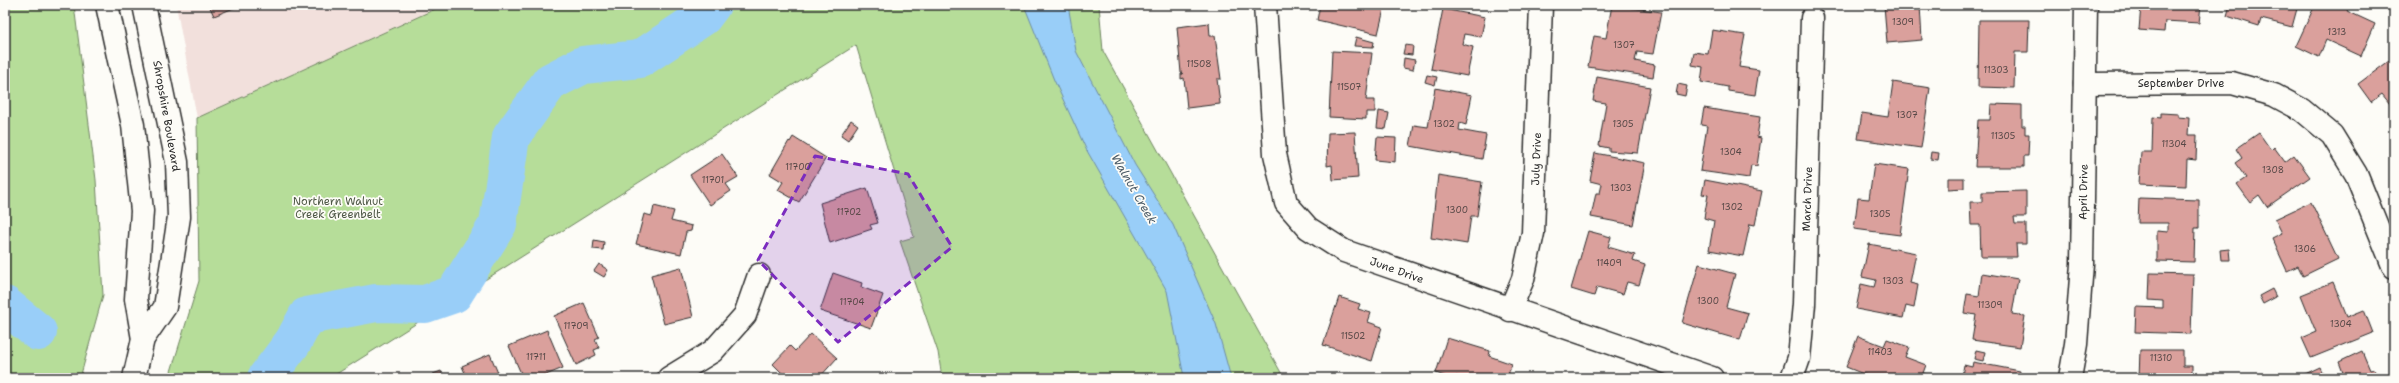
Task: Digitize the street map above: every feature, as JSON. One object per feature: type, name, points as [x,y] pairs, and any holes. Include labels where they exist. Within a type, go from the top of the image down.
[{"type":"street","name":"Shropshire Boulevard","points":[[107,5],[133,125],[142,211],[136,299],[143,340]]},
{"type":"street","name":"Shropshire Boulevard","points":[[134,378],[143,340],[165,307],[180,217],[177,162],[144,5]]},
{"type":"street","name":"June Drive","points":[[1265,5],[1275,154],[1286,203],[1308,228],[1344,251],[1510,310],[1712,378]]},
{"type":"street","name":"July Drive","points":[[1510,310],[1523,280],[1533,233],[1541,5]]},
{"type":"street","name":"April Drive","points":[[2070,378],[2076,344],[2082,264],[2086,5]]},
{"type":"street","name":"March Drive","points":[[1792,378],[1798,358],[1804,304],[1812,18]]},
{"type":"street","name":"September Drive","points":[[2085,84],[2232,83],[2274,95],[2302,110],[2332,135],[2356,174],[2394,268]]},
{"type":"street","points":[[672,377],[713,351],[745,315],[759,275]]},
{"type":"highlighted area","points":[[815,156],[908,174],[952,247],[838,342],[758,260]]},
{"type":"shaded area","points":[[176,5],[444,5],[197,118]]},
{"type":"green space","points":[[5,5],[74,5],[96,180],[103,295],[80,378],[24,378],[5,375]]},
{"type":"green space","name":"Northern Walnut Creek Greenbelt","points":[[444,5],[1099,5],[1103,51],[1284,378],[942,378],[938,352],[900,241],[914,237],[856,45],[330,378],[169,378],[199,281],[197,118]]},
{"type":"water","name":"Walnut Creek","points":[[1024,5],[1068,5],[1076,51],[1135,165],[1173,225],[1216,324],[1231,378],[1184,377],[1167,291],[1086,149],[1054,80]]},
{"type":"building","points":[[209,5],[241,5],[214,16]]},
{"type":"building","points":[[1320,5],[1368,5],[1384,9],[1378,34],[1317,20]]},
{"type":"building","points":[[1612,5],[1661,12],[1653,54],[1637,52],[1635,61],[1655,65],[1653,77],[1588,67],[1594,36],[1606,38]]},
{"type":"building","points":[[1884,5],[1920,5],[1922,40],[1887,43]]},
{"type":"building","points":[[2141,5],[2201,5],[2199,23],[2165,21],[2164,32],[2139,30]]},
{"type":"building","points":[[2230,5],[2298,5],[2292,27],[2261,19],[2259,26],[2227,16]]},
{"type":"building","points":[[2315,5],[2350,5],[2347,11],[2375,24],[2361,56],[2326,40],[2319,57],[2296,46]]},
{"type":"building","points":[[1443,9],[1485,17],[1481,37],[1464,34],[1462,44],[1473,47],[1467,76],[1431,69]]},
{"type":"building","points":[[1979,20],[2029,20],[2028,52],[2015,52],[2014,88],[1978,87]]},
{"type":"building","points":[[1209,23],[1210,36],[1215,36],[1221,79],[1217,79],[1220,104],[1187,108],[1184,78],[1181,79],[1181,74],[1183,74],[1181,73],[1177,27]]},
{"type":"building","points":[[1712,30],[1745,35],[1739,67],[1759,70],[1755,95],[1728,91],[1728,87],[1701,82],[1703,67],[1692,65],[1694,52],[1708,54]]},
{"type":"building","points":[[1356,37],[1374,42],[1373,47],[1354,46]]},
{"type":"building","points":[[1405,45],[1413,46],[1412,55],[1403,54]]},
{"type":"building","points":[[1332,51],[1372,53],[1366,100],[1375,100],[1375,112],[1366,112],[1366,119],[1329,117]]},
{"type":"building","points":[[1404,58],[1415,60],[1413,70],[1403,68]]},
{"type":"building","points":[[2393,58],[2394,109],[2382,94],[2371,102],[2358,84]]},
{"type":"building","points":[[1427,75],[1437,77],[1435,85],[1425,82]]},
{"type":"building","points":[[1597,77],[1650,87],[1638,153],[1609,151],[1609,148],[1599,146],[1606,103],[1593,101]]},
{"type":"building","points":[[1893,82],[1930,88],[1921,148],[1858,139],[1862,113],[1888,117]]},
{"type":"building","points":[[1678,84],[1687,86],[1685,96],[1676,94]]},
{"type":"building","points":[[1435,88],[1472,95],[1466,125],[1460,123],[1459,130],[1486,135],[1482,159],[1410,146],[1414,125],[1428,127]]},
{"type":"building","points":[[1991,104],[2022,105],[2022,126],[2025,126],[2025,134],[2029,134],[2028,156],[2024,156],[2024,167],[1975,167],[1978,120],[1990,120]]},
{"type":"building","points":[[1704,108],[1760,117],[1757,137],[1761,138],[1757,166],[1751,165],[1749,178],[1700,171],[1707,126],[1701,125]]},
{"type":"building","points":[[2394,109],[2394,116],[2391,111]]},
{"type":"building","points":[[1379,111],[1389,113],[1386,129],[1377,128]]},
{"type":"building","points":[[2161,113],[2178,114],[2178,117],[2189,118],[2188,135],[2197,135],[2196,160],[2187,159],[2186,186],[2139,184],[2141,152],[2152,152],[2153,117],[2161,118]]},
{"type":"building","points":[[851,120],[858,125],[848,140],[841,135]]},
{"type":"building","points":[[1355,132],[1358,178],[1333,180],[1332,165],[1327,166],[1328,133]]},
{"type":"building","points":[[2259,133],[2271,150],[2274,147],[2285,162],[2294,155],[2310,177],[2267,207],[2259,195],[2250,202],[2237,184],[2246,178],[2235,163],[2242,158],[2236,149]]},
{"type":"building","points":[[793,137],[826,158],[799,202],[778,190],[783,182],[770,174],[789,141],[790,142]]},
{"type":"building","points":[[1377,137],[1396,138],[1395,162],[1375,160]]},
{"type":"building","points":[[1931,152],[1939,153],[1938,160],[1930,159]]},
{"type":"building","points":[[1595,153],[1645,163],[1633,225],[1591,217],[1596,193],[1600,193],[1602,184],[1590,181]]},
{"type":"building","points":[[722,154],[738,177],[726,184],[731,191],[710,205],[690,175]]},
{"type":"building","points":[[1874,164],[1909,169],[1900,235],[1854,229],[1858,198],[1869,199]]},
{"type":"building","points":[[1438,175],[1482,182],[1477,216],[1471,216],[1467,244],[1431,238]]},
{"type":"building","points":[[1948,178],[1964,178],[1964,188],[1948,189]]},
{"type":"building","points":[[1705,180],[1762,191],[1755,225],[1750,224],[1743,256],[1709,250],[1714,221],[1704,218],[1708,195],[1702,194]]},
{"type":"building","points":[[867,188],[878,223],[870,225],[872,229],[830,243],[820,203]]},
{"type":"building","points":[[2026,191],[2026,217],[2014,217],[2015,224],[2026,224],[2026,244],[2016,244],[2017,257],[1981,257],[1980,225],[1971,225],[1970,202],[1982,202],[1982,192]]},
{"type":"building","points":[[2139,198],[2199,200],[2199,228],[2195,228],[2194,262],[2157,261],[2157,231],[2168,232],[2168,223],[2138,223]]},
{"type":"building","points":[[2311,202],[2338,259],[2303,276],[2298,266],[2287,271],[2272,238],[2282,233],[2275,219]]},
{"type":"building","points":[[654,206],[674,211],[671,221],[692,226],[691,231],[686,232],[681,254],[636,244],[644,214],[652,216]]},
{"type":"building","points":[[1588,231],[1611,237],[1608,247],[1635,255],[1633,261],[1645,265],[1639,285],[1627,282],[1623,294],[1597,287],[1594,296],[1571,289]]},
{"type":"building","points":[[594,240],[604,242],[603,250],[593,249]]},
{"type":"building","points":[[1869,244],[1916,253],[1910,283],[1918,285],[1914,308],[1906,306],[1903,318],[1856,309],[1861,284],[1874,287],[1876,280],[1862,277]]},
{"type":"building","points":[[2229,249],[2230,260],[2221,260],[2220,250]]},
{"type":"building","points":[[599,264],[608,270],[604,277],[594,271]]},
{"type":"building","points":[[1699,264],[1735,274],[1726,307],[1748,313],[1740,340],[1682,323]]},
{"type":"building","points":[[681,267],[693,317],[664,324],[651,275]]},
{"type":"building","points":[[833,273],[862,283],[861,287],[883,295],[871,328],[820,311]]},
{"type":"building","points":[[1982,273],[2018,279],[2012,314],[2025,316],[2020,347],[1972,340],[1976,315],[1964,313],[1967,294],[1979,296]]},
{"type":"building","points":[[2150,273],[2193,274],[2191,334],[2135,332],[2136,307],[2163,308],[2163,301],[2149,300]]},
{"type":"building","points":[[2333,282],[2347,317],[2364,310],[2373,333],[2311,358],[2302,338],[2316,332],[2301,295]]},
{"type":"building","points":[[2272,289],[2276,297],[2263,304],[2259,296]]},
{"type":"building","points":[[1339,297],[1360,304],[1358,309],[1371,313],[1368,322],[1382,327],[1372,361],[1323,345]]},
{"type":"building","points":[[584,303],[599,337],[595,339],[599,348],[594,350],[596,355],[576,365],[554,316]]},
{"type":"building","points":[[547,330],[563,368],[546,375],[547,378],[523,378],[509,346]]},
{"type":"building","points":[[811,334],[837,358],[819,378],[787,378],[773,364],[790,346],[795,351]]},
{"type":"building","points":[[1858,336],[1884,346],[1887,339],[1909,347],[1905,357],[1926,365],[1923,373],[1928,375],[1927,378],[1865,378],[1866,375],[1846,367]]},
{"type":"building","points":[[1447,338],[1490,351],[1489,356],[1512,364],[1507,378],[1464,378],[1456,376],[1455,378],[1450,378],[1436,373]]},
{"type":"building","points":[[1976,350],[1985,352],[1983,361],[1974,359]]},
{"type":"building","points":[[2140,350],[2183,350],[2183,366],[2192,366],[2192,378],[2139,378]]},
{"type":"building","points":[[2362,351],[2370,370],[2374,369],[2378,378],[2345,378],[2339,362]]},
{"type":"building","points":[[490,354],[500,378],[467,378],[462,366]]},
{"type":"building","points":[[1973,362],[2020,371],[2019,378],[1970,378],[1971,376],[1962,375],[1964,365],[1972,367]]},
{"type":"building","points":[[2320,367],[2324,376],[2304,378],[2303,375]]},
{"type":"building","points":[[441,371],[444,378],[434,378],[433,374]]},
{"type":"waterway","points":[[266,378],[293,342],[307,316],[376,303],[425,304],[454,294],[498,224],[511,137],[550,82],[583,65],[640,59],[703,17],[712,5]]},
{"type":"waterway","points":[[5,305],[38,332]]}]
